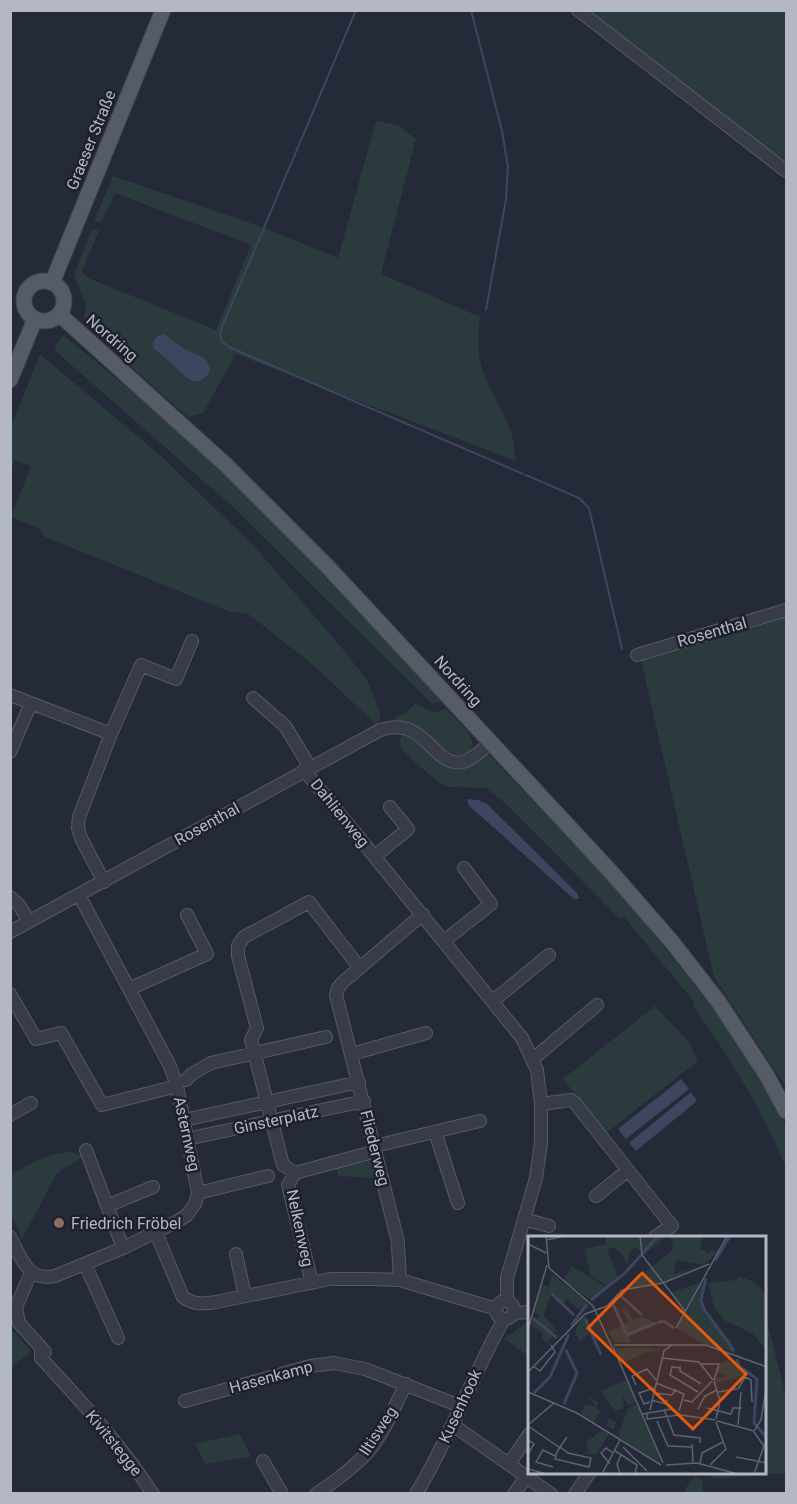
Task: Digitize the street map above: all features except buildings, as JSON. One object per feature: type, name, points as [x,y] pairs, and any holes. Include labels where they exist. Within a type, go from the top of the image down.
[{"type":"main road","name":"Graeser Straße","points":[[52,283],[163,10]]},
{"type":"main road","points":[[40,282],[57,286],[63,297],[58,314],[47,321],[35,319],[26,310],[24,298],[29,287],[40,282]]},
{"type":"main road","name":"Nordring","points":[[58,314],[226,465],[351,591],[612,873],[672,942],[718,1001],[766,1074],[786,1111]]},
{"type":"main road","points":[[10,380],[35,319]]},
{"type":"street","points":[[578,10],[786,171]]},
{"type":"street","name":"Rosenthal","points":[[637,655],[786,610]]},
{"type":"street","points":[[104,882],[78,828],[79,817],[141,664],[176,679],[192,641]]},
{"type":"street","points":[[10,695],[111,734]]},
{"type":"street","points":[[253,698],[285,726],[307,768]]},
{"type":"street","points":[[10,752],[31,703]]},
{"type":"street","name":"Rosenthal","points":[[10,932],[380,730],[398,726],[412,729],[445,758],[454,762],[469,759],[490,743]]},
{"type":"street","name":"Dahlienweg","points":[[307,768],[522,1038],[533,1059],[537,1070],[541,1104],[541,1143],[536,1178],[507,1278],[507,1301]]},
{"type":"street","name":"Dahlienweg","points":[[375,856],[408,829],[390,807]]},
{"type":"street","points":[[444,941],[491,904],[464,868]]},
{"type":"street","name":"Asternweg","points":[[31,1273],[43,1279],[156,1233],[187,1215],[195,1204],[198,1193],[183,1120],[182,1083],[170,1066],[79,895]]},
{"type":"street","points":[[10,897],[19,905],[29,921]]},
{"type":"street","points":[[294,1173],[283,1165],[251,1040],[257,1028],[238,956],[238,946],[244,938],[309,902],[359,967]]},
{"type":"street","name":"Fliederweg","points":[[400,1280],[398,1244],[372,1150],[364,1101],[336,996],[343,982],[423,914]]},
{"type":"street","points":[[129,989],[207,954],[187,915]]},
{"type":"street","points":[[493,1001],[549,955]]},
{"type":"street","points":[[10,993],[36,1039],[61,1033],[102,1105],[182,1083],[211,1063],[326,1037]]},
{"type":"street","points":[[533,1059],[597,1005]]},
{"type":"street","points":[[352,1054],[426,1033]]},
{"type":"street","name":"Ginsterplatz","points":[[183,1120],[359,1082]]},
{"type":"street","points":[[541,1104],[571,1100],[575,1103],[672,1226],[657,1236]]},
{"type":"street","name":"Ginsterplatz","points":[[187,1139],[364,1101]]},
{"type":"street","points":[[10,1115],[31,1103]]},
{"type":"street","points":[[372,1150],[480,1121]]},
{"type":"street","points":[[435,1132],[458,1203]]},
{"type":"street","points":[[86,1150],[123,1248]]},
{"type":"street","name":"Fliederweg","points":[[294,1173],[372,1150]]},
{"type":"street","points":[[596,1196],[628,1170]]},
{"type":"street","name":"Nelkenweg","points":[[294,1173],[288,1185],[312,1283]]},
{"type":"street","name":"Nelkenweg","points":[[198,1193],[268,1176]]},
{"type":"street","points":[[107,1206],[153,1186]]},
{"type":"street","points":[[524,1221],[549,1226]]},
{"type":"street","name":"Nelkenweg","points":[[156,1233],[183,1297],[192,1303],[202,1304],[330,1279],[400,1280],[496,1309]]},
{"type":"street","points":[[10,1237],[31,1273]]},
{"type":"street","points":[[236,1254],[245,1296]]},
{"type":"street","points":[[84,1264],[118,1338]]},
{"type":"street","name":"Kivitstegge","points":[[31,1273],[13,1306],[19,1323],[41,1348],[41,1358],[121,1449],[153,1494]]},
{"type":"street","points":[[509,1316],[512,1305],[507,1301],[500,1302],[496,1309],[498,1317],[509,1316],[528,1312]]},
{"type":"street","name":"Kusenhook","points":[[416,1494],[453,1425],[459,1406],[509,1316]]},
{"type":"street","name":"Hasenkamp","points":[[185,1401],[310,1366],[334,1363],[365,1369],[459,1406]]},
{"type":"street","name":"Iltisweg","points":[[316,1494],[350,1469],[368,1452],[406,1384]]},
{"type":"street","points":[[453,1425],[551,1494]]},
{"type":"street","points":[[508,1464],[528,1436]]},
{"type":"street","points":[[263,1461],[282,1494]]},
{"type":"street","points":[[575,1494],[589,1474]]},
{"type":"street","points":[[514,1494],[526,1477]]},
{"type":"shaded area","points":[[586,11],[786,11],[786,171]]},
{"type":"shaded area","points":[[376,121],[398,125],[416,139],[381,274],[480,317],[478,335],[481,364],[510,429],[516,461],[236,354],[203,413],[188,417],[138,373],[84,317],[86,304],[74,275],[92,229],[99,231],[82,270],[88,278],[216,330],[251,245],[115,193],[101,223],[94,221],[113,176],[259,226],[338,258]]},
{"type":"shaded area","points":[[63,335],[161,416],[234,484],[339,591],[441,701],[432,704],[233,507],[61,356],[54,347]]},
{"type":"shaded area","points":[[40,354],[162,457],[255,547],[367,680],[381,715],[377,725],[312,664],[247,613],[230,612],[43,536],[40,529],[11,517],[31,466],[15,460],[11,471],[11,427]]},
{"type":"shaded area","points":[[786,608],[786,1087],[714,977],[640,656]]},
{"type":"shaded area","points":[[416,703],[432,713],[446,709],[470,736],[472,748],[464,754],[454,754],[410,724],[394,723],[394,718],[405,713]]},
{"type":"shaded area","points":[[401,736],[411,736],[440,759],[489,755],[622,894],[722,1020],[764,1085],[786,1126],[786,1168],[756,1105],[693,1006],[695,1003],[624,917],[620,919],[505,803],[486,788],[449,787],[439,782],[402,749]]},
{"type":"shaded area","points":[[655,1006],[689,1042],[698,1061],[606,1133],[563,1079]]},
{"type":"shaded area","points":[[71,1152],[84,1156],[57,1173],[22,1239],[11,1214],[10,1176],[39,1160],[55,1154]]},
{"type":"shaded area","points":[[369,1153],[377,1178],[338,1176],[335,1163]]},
{"type":"shaded area","points":[[528,1321],[528,1356],[504,1339]]},
{"type":"shaded area","points":[[767,1321],[786,1397],[786,1473],[716,1479],[705,1474],[767,1474]]},
{"type":"shaded area","points":[[11,1328],[31,1351],[10,1368]]},
{"type":"shaded area","points":[[240,1434],[251,1457],[205,1464],[195,1444]]},
{"type":"shaded area","points":[[695,1476],[702,1480],[703,1493],[686,1493],[685,1489]]},
{"type":"water","points":[[164,334],[205,359],[210,371],[204,378],[199,381],[189,379],[154,349],[155,339]]},
{"type":"water","points":[[467,799],[487,804],[577,893],[579,899],[574,899],[469,806]]},
{"type":"water","points":[[681,1079],[689,1089],[626,1139],[618,1129]]},
{"type":"water","points":[[691,1092],[697,1101],[636,1151],[629,1143]]},
{"type":"waterway","points":[[356,10],[222,327],[221,339],[229,347],[523,474]]},
{"type":"waterway","points":[[471,10],[502,131],[508,167],[506,199],[486,310]]},
{"type":"waterway","points":[[526,475],[579,498],[589,508],[622,649]]},
{"type":"place","name":"Friedrich Fröbel","points":[[59,1223]]}]
